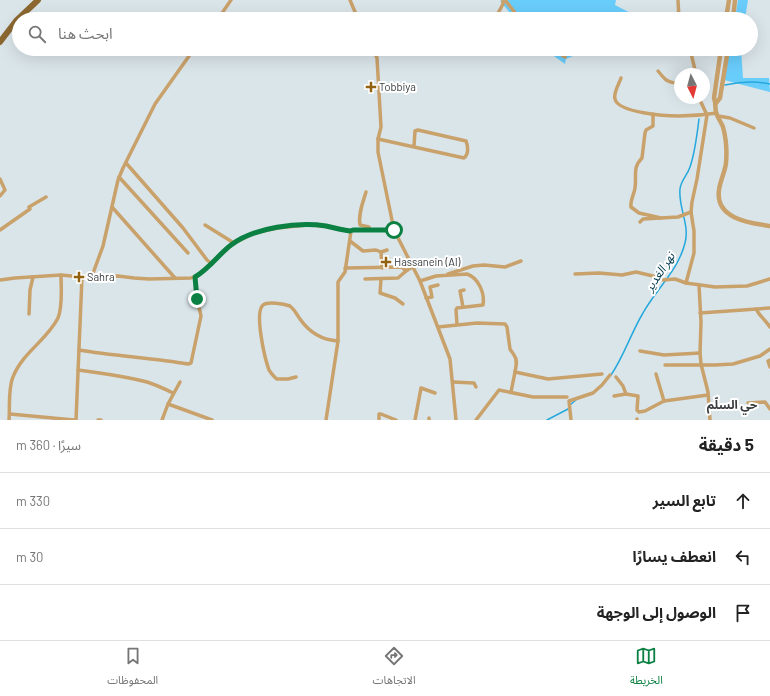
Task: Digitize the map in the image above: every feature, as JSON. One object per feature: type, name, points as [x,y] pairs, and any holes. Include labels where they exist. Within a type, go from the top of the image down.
[{"type":"highway","points":[[25,12],[38,0]]},
{"type":"highway","points":[[0,42],[12,26]]},
{"type":"street","points":[[222,12],[230,0]]},
{"type":"street","points":[[350,0],[355,12]]},
{"type":"street","points":[[498,12],[504,0]]},
{"type":"street","points":[[504,0],[514,12]]},
{"type":"street","points":[[678,0],[679,12]]},
{"type":"street","points":[[727,12],[729,0]]},
{"type":"street","points":[[734,12],[735,0]]},
{"type":"street","points":[[92,276],[103,246],[119,177],[155,104],[189,56]]},
{"type":"street","points":[[376,56],[381,127],[378,139],[378,152],[394,230],[420,281],[450,359],[456,420]]},
{"type":"street","points":[[692,56],[695,68]]},
{"type":"street","points":[[720,56],[714,98],[717,115],[723,127],[726,147],[726,163],[719,192],[723,208],[726,213],[736,218],[770,226]]},
{"type":"street","points":[[716,103],[720,98],[727,56]]},
{"type":"street","points":[[658,71],[666,81],[674,83]]},
{"type":"street","points":[[621,78],[615,99],[618,105],[625,108],[654,114],[679,116],[717,115],[730,118],[754,128]]},
{"type":"street","points":[[686,282],[694,253],[692,212],[707,115],[702,104]]},
{"type":"street","points":[[654,114],[653,126],[646,130],[645,133],[642,158],[636,167],[635,188],[630,202],[631,207],[639,213],[661,218]]},
{"type":"street","points":[[378,139],[464,158],[468,147],[466,141],[418,130],[415,131],[414,146]]},
{"type":"street","points":[[126,163],[184,228],[207,260],[212,264]]},
{"type":"street","points":[[119,177],[188,253]]},
{"type":"street","points":[[0,179],[5,190],[0,196]]},
{"type":"street","points":[[366,192],[359,222],[360,225],[369,228],[370,230]]},
{"type":"street","points":[[0,230],[30,209],[29,207],[46,197]]},
{"type":"street","points":[[112,206],[175,278]]},
{"type":"street","points":[[640,222],[643,219],[682,216],[692,212]]},
{"type":"street","points":[[205,225],[234,243]]},
{"type":"street","points":[[0,280],[33,276],[61,275],[82,277],[118,276],[149,279],[195,277],[212,264],[226,248],[255,233],[270,229],[307,225],[350,231],[394,230]]},
{"type":"street","points":[[326,420],[338,341],[338,282],[346,268],[350,231]]},
{"type":"street","points":[[350,241],[363,251],[376,250],[381,252],[387,250]]},
{"type":"street","points":[[381,252],[382,268]]},
{"type":"street","points":[[420,281],[473,266],[505,266],[521,261]]},
{"type":"street","points":[[346,268],[402,267],[406,271]]},
{"type":"street","points":[[365,279],[398,278],[412,267]]},
{"type":"street","points":[[575,274],[599,273],[622,275],[636,272],[665,280],[675,279],[715,287],[744,286],[770,279]]},
{"type":"street","points":[[447,274],[451,276],[469,274],[482,289],[483,305],[457,308],[457,324]]},
{"type":"street","points":[[9,420],[12,378],[20,365],[46,335],[57,318],[60,310],[61,275]]},
{"type":"street","points":[[29,314],[30,290],[33,276]]},
{"type":"street","points":[[10,414],[75,420],[82,277]]},
{"type":"street","points":[[79,350],[107,355],[136,356],[188,364],[191,363],[201,316],[197,299],[195,277]]},
{"type":"street","points":[[381,278],[380,293],[395,298],[402,304]]},
{"type":"street","points":[[426,298],[432,297],[430,287],[438,285]]},
{"type":"street","points":[[699,285],[700,353],[708,395],[710,420]]},
{"type":"street","points":[[463,307],[460,291],[464,290]]},
{"type":"street","points":[[296,377],[277,379],[270,371],[260,326],[260,309],[264,304],[273,303],[290,306],[304,325],[315,334],[327,340],[338,341]]},
{"type":"street","points":[[700,313],[770,308]]},
{"type":"street","points":[[756,309],[759,315],[770,327]]},
{"type":"street","points":[[438,327],[477,323],[505,324],[507,327],[510,349],[515,355],[517,361],[511,392]]},
{"type":"street","points":[[665,365],[733,364],[760,356],[770,349]]},
{"type":"street","points":[[640,351],[664,354],[700,353]]},
{"type":"street","points":[[770,360],[768,361],[770,367]]},
{"type":"street","points":[[78,370],[129,378],[173,392]]},
{"type":"street","points":[[515,372],[548,379],[602,374]]},
{"type":"street","points":[[656,374],[664,401]]},
{"type":"street","points":[[571,420],[569,401],[593,393],[602,386],[610,375]]},
{"type":"street","points":[[616,377],[623,386],[626,394]]},
{"type":"street","points":[[163,420],[173,392],[175,392],[180,382]]},
{"type":"street","points":[[453,382],[474,383],[476,387]]},
{"type":"street","points":[[415,420],[420,388],[435,393]]},
{"type":"street","points":[[476,420],[499,390],[533,397],[567,397]]},
{"type":"street","points":[[614,396],[626,394],[638,396],[637,410],[639,412],[645,411],[664,401],[708,395]]},
{"type":"street","points":[[748,403],[766,402],[770,409]]},
{"type":"street","points":[[168,404],[212,420]]},
{"type":"street","points":[[379,419],[379,414],[381,414],[396,420]]},
{"type":"shaded area","points":[[616,0],[615,5],[628,12],[509,12],[500,1]]},
{"type":"shaded area","points":[[738,0],[748,0],[746,12],[736,12]]},
{"type":"shaded area","points":[[554,56],[573,56],[566,59],[565,64]]},
{"type":"shaded area","points":[[729,56],[741,56],[743,78],[769,78],[770,92],[724,80]]},
{"type":"waterway","name":"نهر الغدير","points":[[725,85],[748,82],[770,84]]},
{"type":"waterway","name":"نهر الغدير","points":[[611,375],[648,304],[672,271],[682,253],[685,243],[686,230],[680,189],[692,162],[699,119]]},
{"type":"waterway","name":"نهر الغدير","points":[[570,405],[576,400]]},
{"type":"waterway","name":"نهر الغدير","points":[[547,420],[568,409]]},
{"type":"place","name":"Tobbiya","points":[[371,87]]},
{"type":"place","name":"Hassanein (Al)","points":[[386,262]]},
{"type":"place","name":"Sahra","points":[[79,277]]},
{"type":"district","name":"حي السلّم","points":[[732,405]]},
{"type":"route","points":[[197,299],[195,277],[212,264],[226,248],[249,235],[263,230],[307,225],[326,226],[350,231],[394,230]]}]
